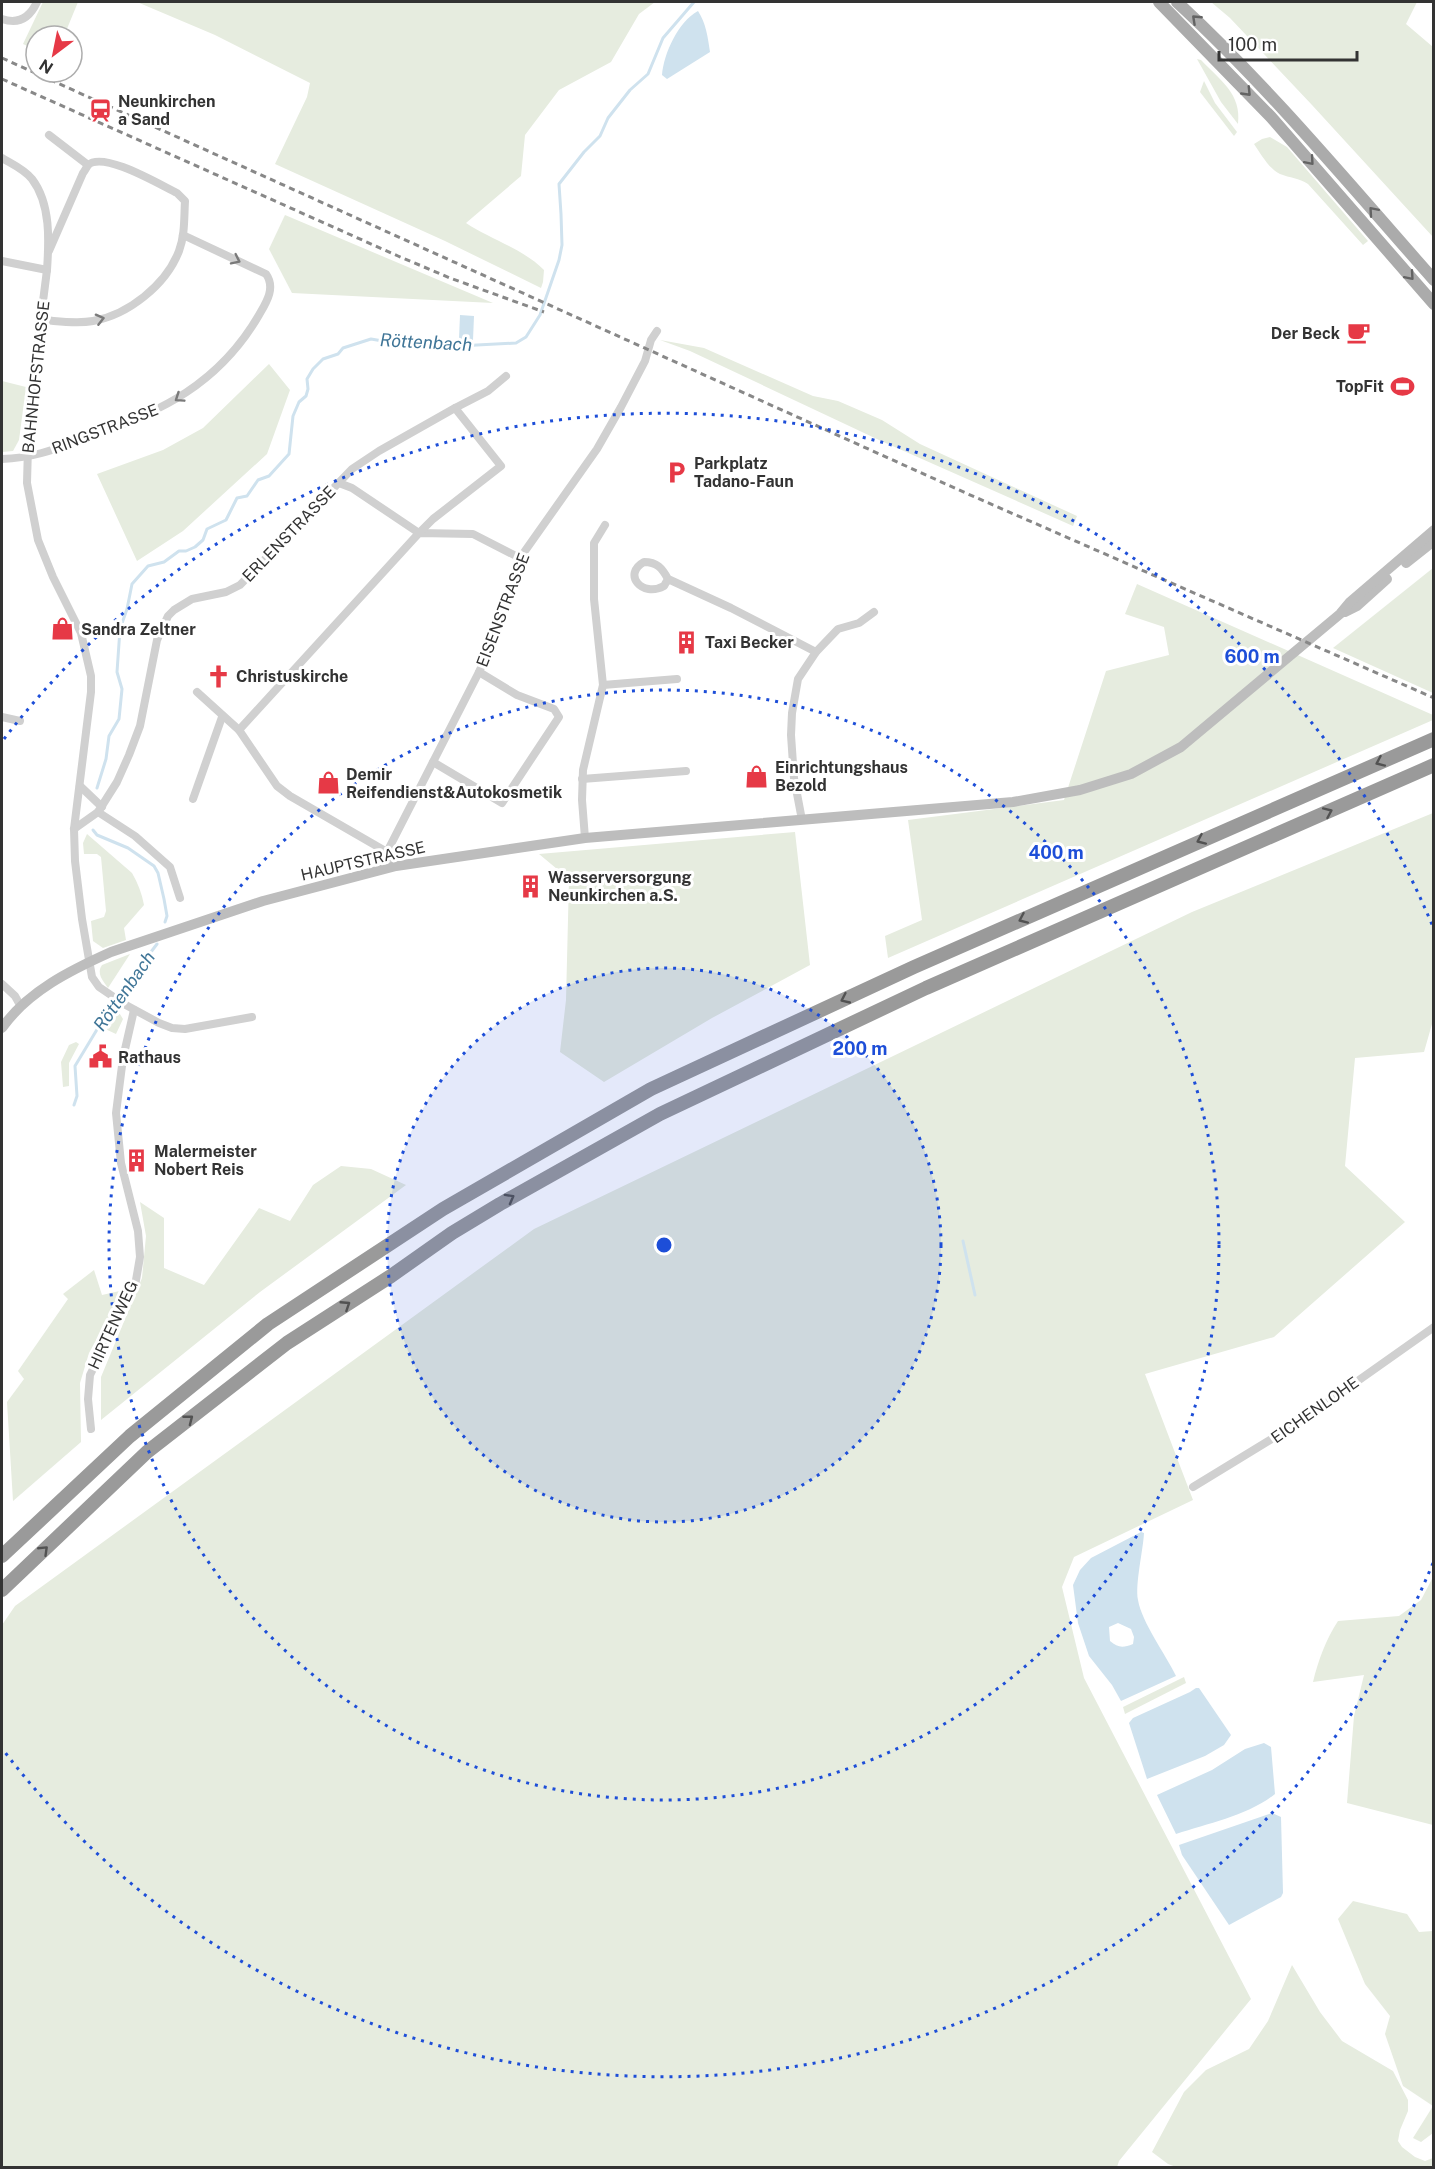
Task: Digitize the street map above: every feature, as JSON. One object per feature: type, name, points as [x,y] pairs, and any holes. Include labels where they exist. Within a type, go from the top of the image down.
[{"type":"highway","points":[[2,1556],[130,1436],[268,1324],[443,1209],[651,1089],[914,966],[1434,739]]},
{"type":"highway","points":[[2,1590],[147,1452],[277,1350],[391,1276],[452,1233],[500,1204],[660,1114],[926,988],[1434,765]]},
{"type":"main road","points":[[1159,2],[1271,117],[1434,304]]},
{"type":"main road","points":[[1177,2],[1241,64],[1280,106],[1434,280]]},
{"type":"main road","points":[[1340,614],[1350,602],[1434,530]]},
{"type":"main road","points":[[1340,614],[1357,606],[1434,541]]},
{"type":"main road","name":"HAUPTSTRASSE","points":[[2,1028],[21,1005],[50,984],[88,962],[151,938],[263,901],[396,866],[585,838],[1013,802],[1080,790],[1131,774],[1181,747],[1340,614]]},
{"type":"street","points":[[2,19],[21,20],[32,13],[37,2]]},
{"type":"street","points":[[49,135],[88,165]]},
{"type":"street","name":"BAHNHOFSTRASSE","points":[[2,158],[21,169],[32,179],[46,211],[47,270],[29,411],[27,483],[38,540],[52,576],[81,633],[91,676],[74,829],[75,861],[88,962],[92,977],[102,990],[134,1010]]},
{"type":"street","points":[[42,320],[91,321],[122,311],[156,285],[172,264],[183,235],[185,201],[177,193],[112,162],[103,160],[88,165],[48,253]]},
{"type":"street","name":"RINGSTRASSE","points":[[26,458],[124,425],[172,403],[216,370],[249,332],[270,293],[269,278],[266,274],[183,235]]},
{"type":"street","points":[[2,261],[47,270]]},
{"type":"street","name":"EISENSTRASSE","points":[[387,852],[479,672],[497,631],[520,558],[597,449],[645,361],[651,340],[657,331]]},
{"type":"street","name":"ERLENSTRASSE","points":[[74,829],[100,810],[117,782],[140,726],[157,640],[168,616],[192,599],[226,592],[240,585],[352,469],[379,451],[488,391],[506,376]]},
{"type":"street","points":[[239,730],[432,519],[501,466],[455,408]]},
{"type":"street","points":[[2,459],[26,458]]},
{"type":"street","points":[[339,483],[352,488],[419,533],[473,534],[520,558]]},
{"type":"street","points":[[585,838],[582,779],[603,685],[594,599],[594,543],[605,525]]},
{"type":"street","points":[[668,579],[664,586],[648,591],[636,581],[635,569],[644,561],[651,562],[664,571],[668,579],[731,608],[816,652]]},
{"type":"street","points":[[802,820],[794,778],[792,713],[798,679],[816,652],[838,629],[859,624],[874,612]]},
{"type":"street","points":[[433,762],[502,803],[560,717],[554,709],[517,695],[479,672]]},
{"type":"street","points":[[603,685],[677,679]]},
{"type":"street","points":[[197,692],[239,730],[277,786],[290,796],[387,852],[396,866]]},
{"type":"street","points":[[2,717],[20,721]]},
{"type":"street","points":[[193,799],[222,717]]},
{"type":"street","points":[[582,779],[686,771]]},
{"type":"street","points":[[80,786],[100,810],[135,836],[170,867],[180,898]]},
{"type":"street","points":[[2,984],[21,1005]]},
{"type":"street","points":[[134,1010],[159,1023],[185,1029],[252,1017]]},
{"type":"street","name":"HIRTENWEG","points":[[91,1429],[88,1399],[90,1375],[135,1286],[140,1257],[138,1231],[121,1163],[116,1113],[123,1058],[134,1010]]},
{"type":"street","name":"EICHENLOHE","points":[[1193,1487],[1301,1421],[1434,1327]]},
{"type":"shaded area","points":[[43,2],[78,2],[69,24],[33,24]]},
{"type":"shaded area","points":[[137,2],[655,2],[639,14],[611,62],[559,90],[525,135],[521,176],[466,223],[536,263],[544,270],[541,288],[445,241],[275,164],[307,97],[310,83],[215,35]]},
{"type":"shaded area","points":[[1211,2],[1417,2],[1406,24],[1433,47],[1433,237],[1230,18]]},
{"type":"shaded area","points":[[1197,59],[1201,60],[1228,88],[1237,104],[1238,124],[1221,102]]},
{"type":"shaded area","points":[[1204,81],[1215,103],[1237,132],[1234,136],[1200,92]]},
{"type":"shaded area","points":[[1270,137],[1287,147],[1368,241],[1363,245],[1308,184],[1280,174],[1269,165],[1254,144]]},
{"type":"shaded area","points":[[285,215],[493,303],[292,293],[269,249]]},
{"type":"shaded area","points":[[660,340],[704,348],[813,396],[838,401],[882,420],[920,444],[1077,516],[1073,526],[879,440],[690,351]]},
{"type":"shaded area","points":[[269,364],[290,390],[267,454],[183,531],[137,561],[97,474],[163,450],[203,428]]},
{"type":"shaded area","points":[[2,381],[26,387],[19,440],[13,451],[2,452]]},
{"type":"shaded area","points":[[1433,568],[1433,693],[1333,648]]},
{"type":"shaded area","points":[[1137,584],[1433,715],[1433,720],[888,958],[885,936],[922,920],[908,820],[1064,800],[1106,671],[1169,655],[1164,627],[1125,614]]},
{"type":"shaded area","points":[[1433,813],[1434,1017],[1424,1052],[1355,1058],[1345,1166],[1405,1222],[1274,1337],[1145,1374],[1193,1500],[1074,1557],[1062,1587],[1084,1678],[1251,1999],[1119,2161],[1117,2167],[2,2167],[2,1625],[15,1606],[534,1229],[1192,912]]},
{"type":"shaded area","points":[[795,832],[810,965],[712,1018],[604,1082],[560,1052],[566,1000],[569,879],[539,854]]},
{"type":"shaded area","points":[[87,834],[132,873],[140,889],[144,905],[124,928],[126,940],[103,948],[93,941],[91,921],[104,917],[106,911],[101,857],[97,854],[84,854],[83,843]]},
{"type":"shaded area","points":[[130,954],[108,988],[102,980],[100,968],[102,965]]},
{"type":"shaded area","points":[[118,1011],[123,1019],[116,1034],[103,1028],[112,1013]]},
{"type":"shaded area","points":[[76,1042],[79,1044],[69,1063],[69,1086],[63,1087],[61,1062],[69,1045]]},
{"type":"shaded area","points":[[341,1166],[371,1169],[406,1185],[260,1292],[101,1420],[101,1377],[142,1278],[146,1236],[140,1202],[164,1218],[164,1268],[204,1285],[259,1208],[290,1221],[313,1185]]},
{"type":"shaded area","points":[[94,1270],[102,1295],[124,1290],[89,1353],[80,1383],[81,1442],[13,1501],[7,1402],[24,1379],[18,1371],[68,1299],[63,1294]]},
{"type":"shaded area","points":[[1433,1577],[1433,1825],[1347,1803],[1354,1716],[1364,1675],[1313,1682],[1323,1650],[1338,1621],[1399,1616],[1421,1600]]},
{"type":"shaded area","points":[[1184,1677],[1186,1683],[1125,1714],[1123,1707]]},
{"type":"shaded area","points":[[1353,1901],[1407,1914],[1419,1932],[1433,1931],[1433,2106],[1403,2086],[1385,2034],[1390,2016],[1365,1984],[1338,1919]]},
{"type":"shaded area","points":[[1292,1965],[1320,2012],[1342,2041],[1393,2071],[1408,2100],[1408,2111],[1398,2141],[1415,2157],[1425,2161],[1433,2158],[1433,2167],[1176,2167],[1152,2152],[1184,2092],[1206,2070],[1249,2049],[1268,2021]]},
{"type":"shaded area","points":[[1433,2106],[1433,2133],[1421,2142],[1413,2138]]},
{"type":"water","points":[[698,11],[705,26],[710,52],[667,79],[662,75],[663,66],[673,39],[684,23]]},
{"type":"water","points":[[460,315],[474,316],[473,340],[459,339]]},
{"type":"water","points":[[1141,1532],[1144,1533],[1137,1593],[1140,1609],[1176,1676],[1121,1701],[1112,1685],[1089,1656],[1078,1623],[1073,1585],[1080,1570],[1091,1558]],"holes":[[[1118,1623],[1131,1629],[1134,1637],[1133,1644],[1121,1647],[1110,1641],[1109,1627]]]},
{"type":"water","points":[[1199,1688],[1231,1735],[1224,1745],[1205,1756],[1147,1779],[1129,1723],[1133,1718]]},
{"type":"water","points":[[1264,1743],[1271,1747],[1275,1794],[1240,1813],[1176,1834],[1157,1795],[1212,1770],[1245,1749]]},
{"type":"water","points":[[1272,1813],[1281,1817],[1283,1893],[1281,1897],[1229,1925],[1182,1855],[1179,1845]]},
{"type":"waterway","name":"Röttenbach","points":[[97,788],[106,759],[109,736],[119,719],[122,689],[117,672],[120,629],[132,584],[148,566],[164,562],[179,551],[195,547],[203,540],[207,529],[226,520],[237,498],[247,496],[258,480],[269,476],[289,454],[293,416],[299,402],[306,396],[307,379],[323,359],[338,354],[343,348],[371,339],[400,344],[437,343],[458,346],[516,343],[526,337],[540,315],[559,260],[562,245],[559,184],[600,136],[608,118],[630,90],[648,74],[663,38],[694,2]]},
{"type":"waterway","name":"Röttenbach","points":[[93,830],[97,835],[128,848],[154,866],[164,899],[167,916],[165,922]]},
{"type":"waterway","name":"Röttenbach","points":[[74,1105],[77,1096],[75,1066],[116,998],[157,944]]},
{"type":"waterway","points":[[963,1241],[975,1295]]},
{"type":"railway","points":[[2,58],[968,494],[1434,698]]},
{"type":"railway","points":[[2,79],[398,256],[450,278],[544,312]]},
{"type":"place","name":"Neunkirchen a Sand","points":[[100,110]]},
{"type":"place","name":"Der Beck","points":[[1358,333]]},
{"type":"place","name":"TopFit","points":[[1402,386]]},
{"type":"place","name":"Parkplatz Tadano-Faun","points":[[676,472]]},
{"type":"place","name":"Sandra Zeltner","points":[[63,629]]},
{"type":"place","name":"Taxi Becker","points":[[687,642]]},
{"type":"place","name":"Christuskirche","points":[[218,676]]},
{"type":"place","name":"Einrichtungshaus Bezold","points":[[757,776]]},
{"type":"place","name":"Demir Reifendienst&Autokosmetik","points":[[328,783]]},
{"type":"place","name":"Wasserversorgung Neunkirchen a.S.","points":[[530,886]]},
{"type":"place","name":"Rathaus","points":[[100,1057]]},
{"type":"place","name":"Malermeister Nobert Reis","points":[[136,1160]]}]
